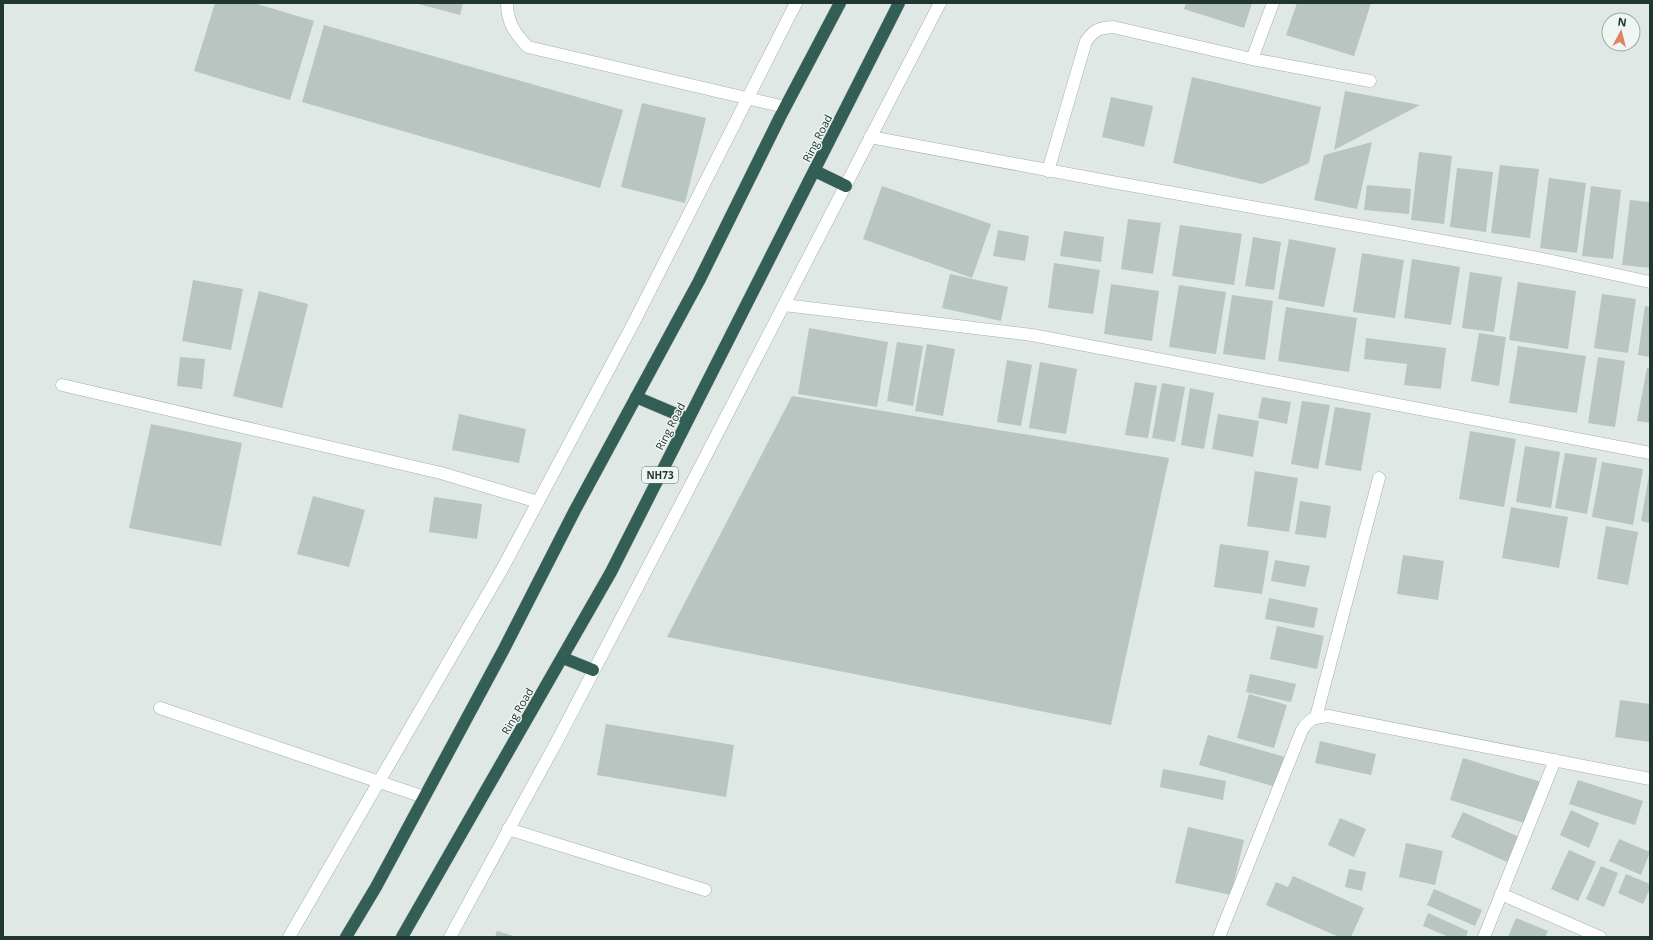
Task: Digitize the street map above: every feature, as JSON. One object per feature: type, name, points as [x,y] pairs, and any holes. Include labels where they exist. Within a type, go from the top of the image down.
[{"type":"highway","points":[[346,937],[376,887],[699,281],[840,3]]},
{"type":"highway","name":"Ring Road","points":[[402,937],[611,572],[898,3]]},
{"type":"highway","points":[[815,170],[846,186]]},
{"type":"highway","points":[[636,397],[688,419]]},
{"type":"highway","points":[[563,658],[594,670]]},
{"type":"street","points":[[507,3],[507,12],[515,33],[528,47],[786,107]]},
{"type":"street","points":[[290,937],[501,570],[538,502],[633,324],[796,3]]},
{"type":"street","points":[[450,937],[594,670],[940,3]]},
{"type":"street","points":[[1252,59],[1273,3]]},
{"type":"street","points":[[1048,171],[1086,41],[1092,33],[1099,28],[1114,27],[1252,59],[1370,81]]},
{"type":"street","points":[[870,137],[1048,171],[1538,258],[1650,282]]},
{"type":"street","points":[[784,306],[1032,335],[1650,454]]},
{"type":"street","points":[[62,385],[441,473],[538,502]]},
{"type":"street","points":[[1316,717],[1379,478]]},
{"type":"street","points":[[160,708],[424,797]]},
{"type":"street","points":[[1219,937],[1302,730],[1308,721],[1316,717],[1328,716],[1650,779]]},
{"type":"street","points":[[1484,937],[1554,760]]},
{"type":"street","points":[[508,829],[705,890]]},
{"type":"street","points":[[1501,894],[1600,937]]},
{"type":"building","points":[[215,3],[254,3],[314,21],[290,100],[194,71]]},
{"type":"building","points":[[415,3],[463,3],[460,15]]},
{"type":"building","points":[[1186,3],[1252,3],[1244,28],[1184,9]]},
{"type":"building","points":[[1297,3],[1371,3],[1354,56],[1286,35]]},
{"type":"building","points":[[324,25],[623,110],[600,188],[302,102]]},
{"type":"building","points":[[1192,77],[1321,107],[1309,163],[1262,184],[1173,163]]},
{"type":"building","points":[[1345,91],[1420,105],[1334,150]]},
{"type":"building","points":[[1111,97],[1153,106],[1144,147],[1102,137]]},
{"type":"building","points":[[642,103],[706,118],[685,203],[621,187]]},
{"type":"building","points":[[1372,142],[1357,209],[1314,200],[1324,155]]},
{"type":"building","points":[[1419,152],[1452,156],[1444,224],[1411,220]]},
{"type":"building","points":[[1500,165],[1539,169],[1530,238],[1491,233]]},
{"type":"building","points":[[1457,168],[1493,172],[1486,232],[1450,227]]},
{"type":"building","points":[[1549,178],[1586,183],[1577,253],[1540,248]]},
{"type":"building","points":[[1367,185],[1411,189],[1409,214],[1364,210]]},
{"type":"building","points":[[882,186],[991,224],[972,278],[863,239]]},
{"type":"building","points":[[1591,186],[1621,190],[1613,259],[1582,256]]},
{"type":"building","points":[[1630,200],[1650,202],[1650,268],[1622,265]]},
{"type":"building","points":[[1128,219],[1161,223],[1153,274],[1121,269]]},
{"type":"building","points":[[1180,225],[1242,234],[1234,285],[1172,276]]},
{"type":"building","points":[[998,230],[1029,236],[1025,261],[993,256]]},
{"type":"building","points":[[1064,231],[1104,237],[1101,262],[1060,256]]},
{"type":"building","points":[[1253,237],[1281,242],[1274,290],[1245,286]]},
{"type":"building","points":[[1289,239],[1336,248],[1324,307],[1278,299]]},
{"type":"building","points":[[1362,253],[1404,260],[1395,318],[1353,312]]},
{"type":"building","points":[[1412,259],[1460,267],[1451,325],[1404,318]]},
{"type":"building","points":[[1054,263],[1100,270],[1093,314],[1048,308]]},
{"type":"building","points":[[1470,272],[1502,277],[1494,332],[1462,328]]},
{"type":"building","points":[[950,274],[1008,287],[1001,321],[942,308]]},
{"type":"building","points":[[193,280],[243,289],[231,350],[182,341]]},
{"type":"building","points":[[1518,282],[1576,291],[1568,349],[1509,340]]},
{"type":"building","points":[[1111,284],[1159,291],[1152,341],[1104,334]]},
{"type":"building","points":[[1179,285],[1226,292],[1216,354],[1169,347]]},
{"type":"building","points":[[259,291],[308,304],[282,408],[233,396]]},
{"type":"building","points":[[1602,294],[1636,299],[1628,353],[1594,348]]},
{"type":"building","points":[[1232,295],[1273,301],[1265,360],[1223,354]]},
{"type":"building","points":[[1645,306],[1650,307],[1650,357],[1638,355]]},
{"type":"building","points":[[1286,307],[1357,318],[1349,372],[1278,361]]},
{"type":"building","points":[[809,328],[888,342],[877,407],[798,394]]},
{"type":"building","points":[[1479,333],[1506,337],[1499,386],[1471,381]]},
{"type":"building","points":[[1366,338],[1446,348],[1441,389],[1404,385],[1407,364],[1364,359]]},
{"type":"building","points":[[897,342],[923,346],[913,406],[887,401]]},
{"type":"building","points":[[927,344],[955,349],[943,416],[915,411]]},
{"type":"building","points":[[1518,346],[1586,356],[1577,413],[1509,403]]},
{"type":"building","points":[[180,357],[205,359],[202,389],[177,386]]},
{"type":"building","points":[[1598,357],[1625,361],[1615,427],[1588,423]]},
{"type":"building","points":[[1007,360],[1032,365],[1021,426],[997,422]]},
{"type":"building","points":[[1040,362],[1077,369],[1066,434],[1029,428]]},
{"type":"building","points":[[1647,368],[1650,368],[1650,423],[1637,421]]},
{"type":"building","points":[[1135,382],[1157,386],[1148,438],[1125,435]]},
{"type":"building","points":[[1162,383],[1185,387],[1175,442],[1152,438]]},
{"type":"building","points":[[1190,388],[1214,393],[1204,449],[1181,445]]},
{"type":"building","points":[[792,396],[1169,458],[1111,725],[667,637]]},
{"type":"building","points":[[1262,397],[1291,402],[1287,424],[1258,418]]},
{"type":"building","points":[[1302,401],[1330,405],[1318,469],[1291,464]]},
{"type":"building","points":[[1335,407],[1371,413],[1361,471],[1325,465]]},
{"type":"building","points":[[459,414],[526,429],[519,463],[452,450]]},
{"type":"building","points":[[1218,414],[1259,421],[1253,457],[1212,449]]},
{"type":"building","points":[[151,424],[242,443],[221,546],[129,528]]},
{"type":"building","points":[[1470,431],[1516,439],[1504,507],[1459,499]]},
{"type":"building","points":[[1525,446],[1560,452],[1551,508],[1516,502]]},
{"type":"building","points":[[1565,453],[1597,458],[1587,514],[1555,508]]},
{"type":"building","points":[[1602,462],[1643,469],[1633,525],[1592,517]]},
{"type":"building","points":[[1255,471],[1298,478],[1289,532],[1247,526]]},
{"type":"building","points":[[1650,475],[1650,523],[1641,521]]},
{"type":"building","points":[[313,496],[365,510],[349,567],[297,554]]},
{"type":"building","points":[[434,497],[482,504],[477,539],[429,532]]},
{"type":"building","points":[[1300,501],[1331,506],[1326,538],[1295,534]]},
{"type":"building","points":[[1511,507],[1568,517],[1559,568],[1502,558]]},
{"type":"building","points":[[1606,526],[1638,532],[1628,585],[1597,579]]},
{"type":"building","points":[[1220,544],[1269,551],[1262,594],[1214,587]]},
{"type":"building","points":[[1403,555],[1444,561],[1438,600],[1397,594]]},
{"type":"building","points":[[1275,560],[1310,566],[1305,587],[1271,581]]},
{"type":"building","points":[[1269,598],[1318,608],[1314,628],[1265,619]]},
{"type":"building","points":[[1277,626],[1324,636],[1317,669],[1270,659]]},
{"type":"building","points":[[1250,674],[1296,684],[1291,702],[1246,692]]},
{"type":"building","points":[[1249,694],[1287,705],[1274,748],[1237,738]]},
{"type":"building","points":[[1620,700],[1650,704],[1650,742],[1615,737]]},
{"type":"building","points":[[606,724],[734,745],[726,797],[597,775]]},
{"type":"building","points":[[1208,735],[1285,757],[1276,787],[1199,765]]},
{"type":"building","points":[[1320,741],[1376,754],[1371,775],[1315,763]]},
{"type":"building","points":[[1463,758],[1541,782],[1528,824],[1450,800]]},
{"type":"building","points":[[1163,769],[1226,781],[1223,800],[1160,787]]},
{"type":"building","points":[[1578,780],[1643,801],[1635,825],[1569,804]]},
{"type":"building","points":[[1571,810],[1599,823],[1589,848],[1560,835]]},
{"type":"building","points":[[1463,812],[1519,837],[1507,862],[1451,837]]},
{"type":"building","points":[[1340,818],[1366,829],[1354,857],[1328,845]]},
{"type":"building","points":[[1188,827],[1244,840],[1231,895],[1175,883]]},
{"type":"building","points":[[1619,839],[1650,852],[1641,875],[1609,861]]},
{"type":"building","points":[[1406,843],[1443,851],[1435,885],[1399,877]]},
{"type":"building","points":[[1569,850],[1596,862],[1578,901],[1551,889]]},
{"type":"building","points":[[1601,866],[1618,873],[1604,907],[1586,899]]},
{"type":"building","points":[[1349,869],[1366,872],[1362,891],[1345,887]]},
{"type":"building","points":[[1626,874],[1650,884],[1650,888],[1643,904],[1618,893]]},
{"type":"building","points":[[1293,876],[1364,908],[1351,937],[1339,937],[1266,905],[1276,882],[1288,887]]},
{"type":"building","points":[[1434,889],[1482,910],[1475,926],[1427,905]]},
{"type":"building","points":[[1428,913],[1468,931],[1466,937],[1449,937],[1423,926]]},
{"type":"building","points":[[1516,918],[1548,931],[1545,937],[1508,937]]},
{"type":"building","points":[[497,931],[517,937],[495,937]]}]
